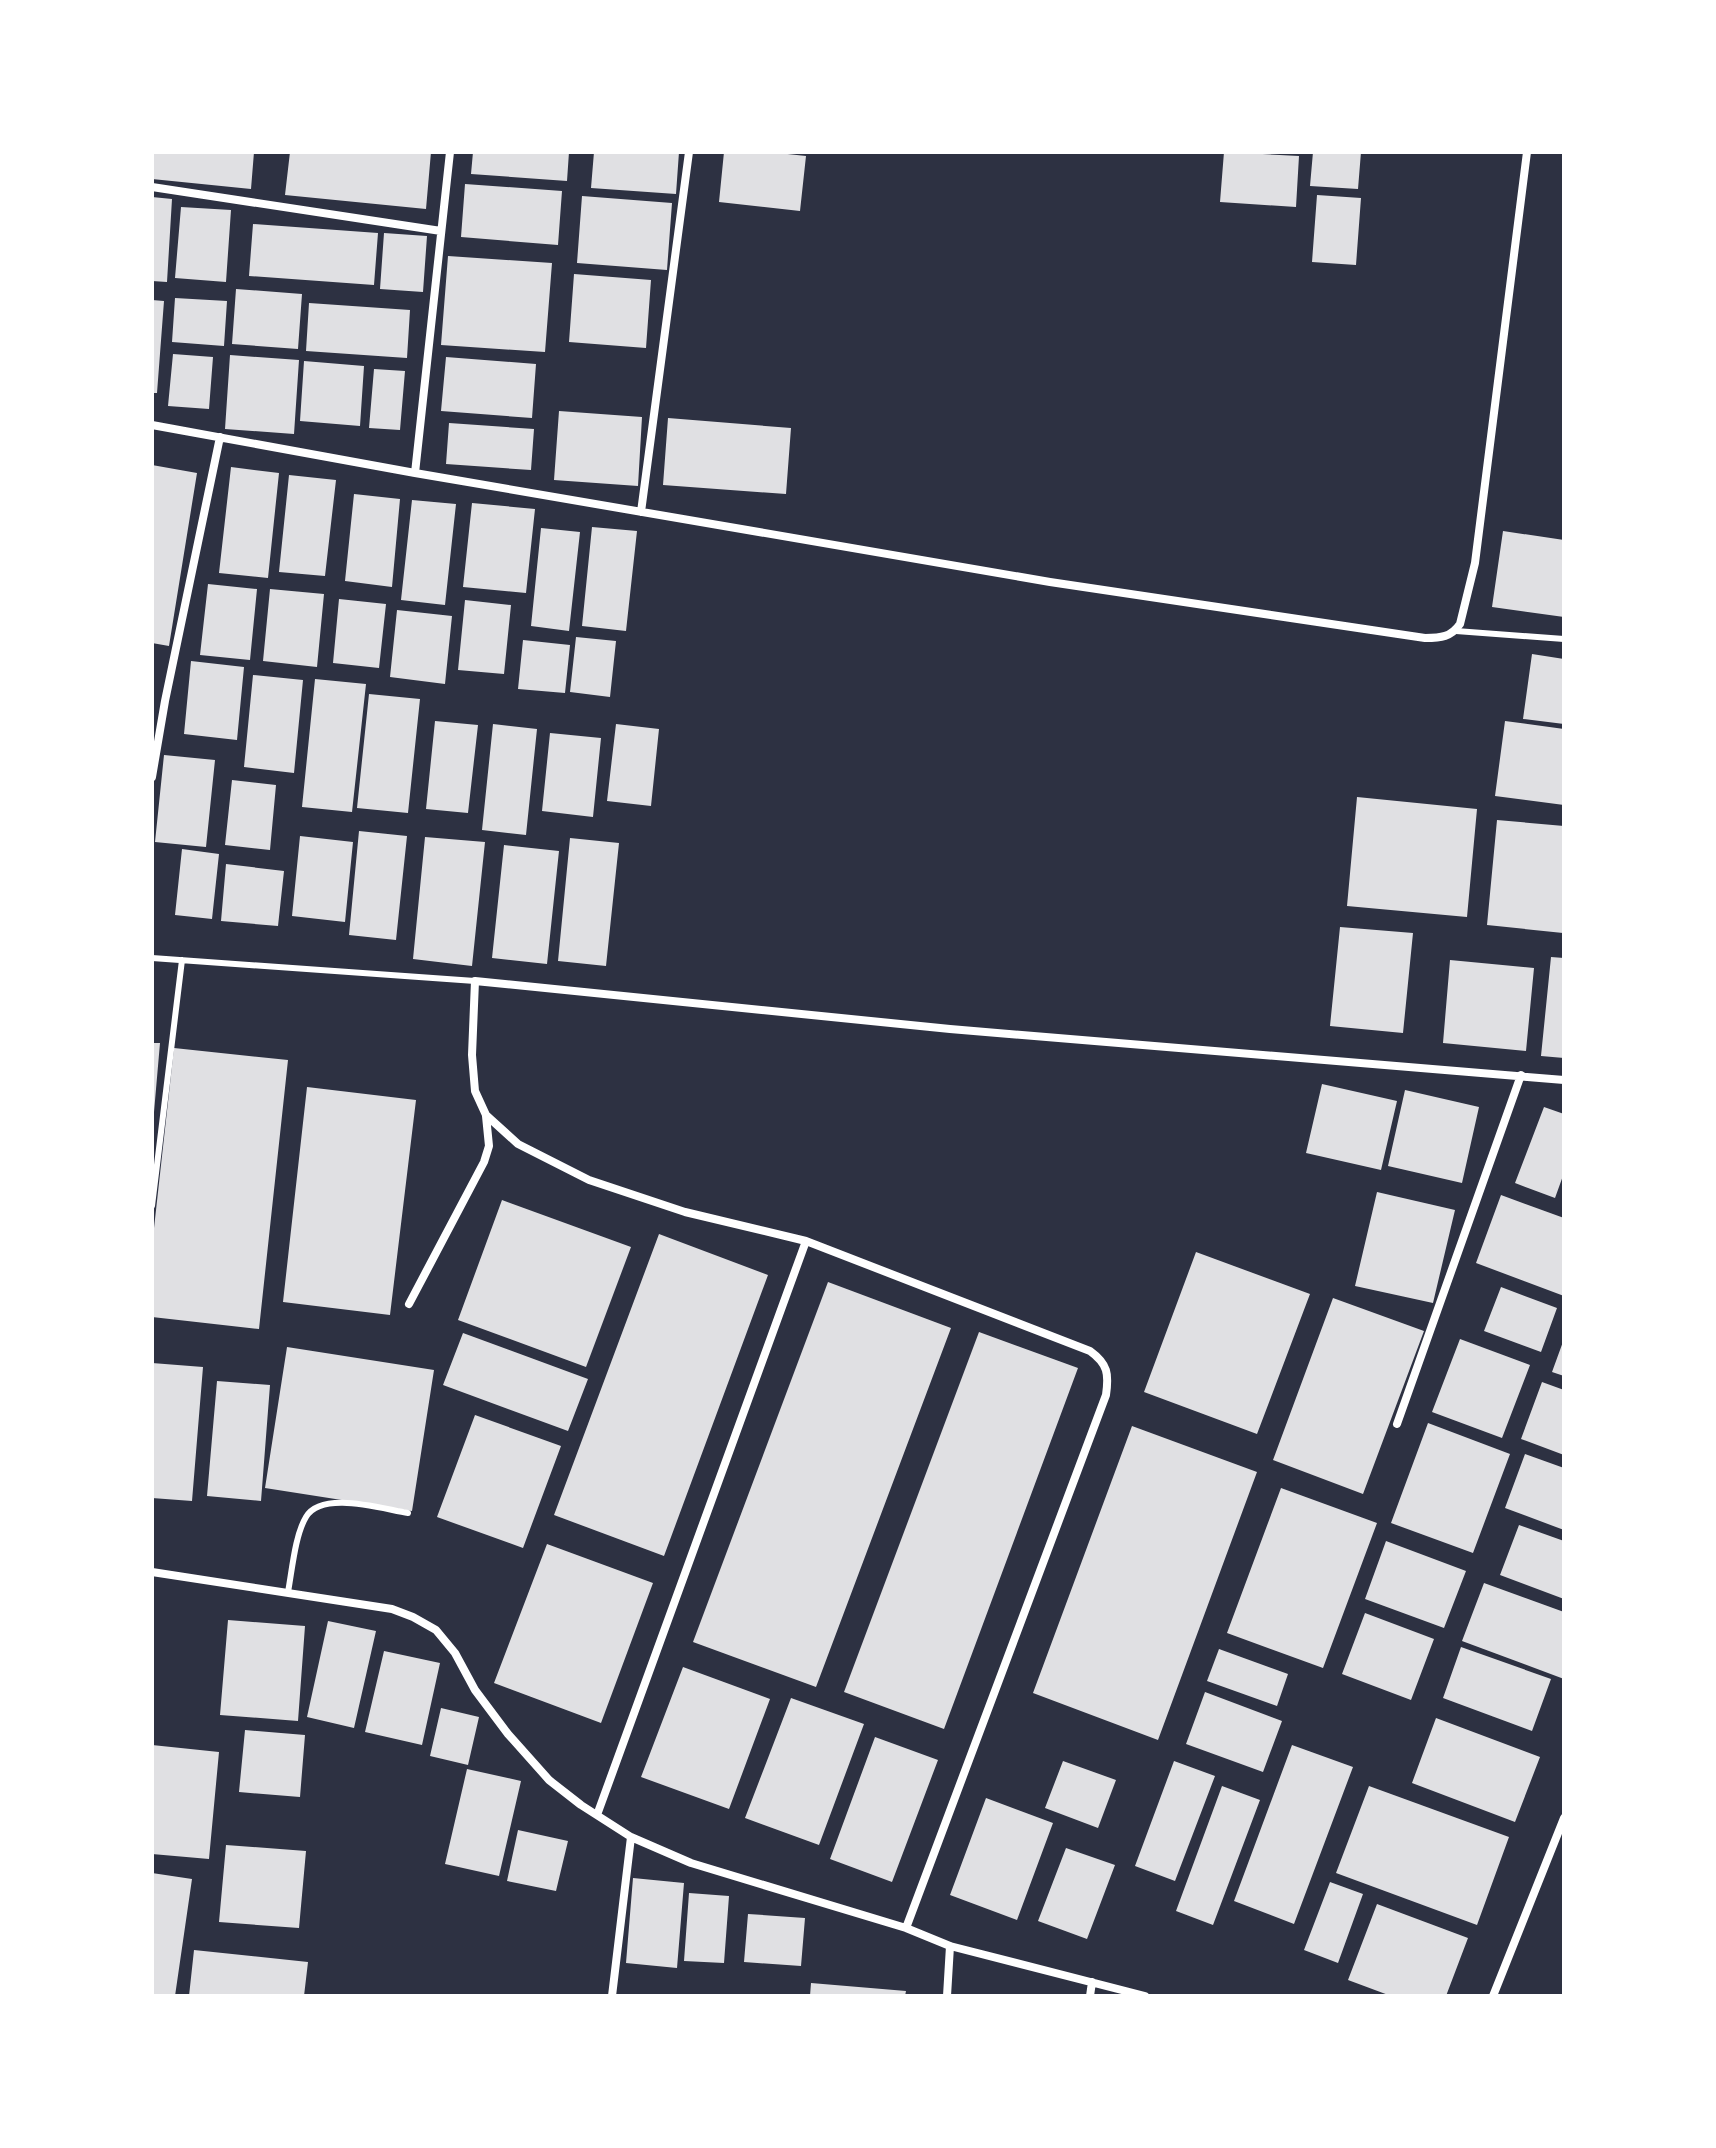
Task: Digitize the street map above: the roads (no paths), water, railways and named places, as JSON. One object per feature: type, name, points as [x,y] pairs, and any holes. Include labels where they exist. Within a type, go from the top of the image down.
[{"type":"street","points":[[415,473],[450,152]]},
{"type":"street","points":[[641,512],[689,152]]},
{"type":"street","points":[[152,425],[1050,582],[1425,638],[1443,637],[1456,631],[1464,613],[1475,563],[1527,152]]},
{"type":"street","points":[[152,187],[441,231]]},
{"type":"street","points":[[152,777],[220,437]]},
{"type":"street","points":[[409,1304],[484,1162],[489,1146],[486,1115],[472,1076],[475,981],[997,1034],[1564,1080]]},
{"type":"street","points":[[1397,1424],[1521,1075]]},
{"type":"street","points":[[486,1115],[518,1144],[589,1180],[685,1212],[806,1241],[1090,1351],[1102,1360],[1108,1380],[1106,1395],[906,1928]]},
{"type":"street","points":[[597,1815],[806,1241]]},
{"type":"street","points":[[152,1572],[392,1609],[413,1617],[436,1630],[455,1653],[475,1690],[508,1734],[549,1780],[631,1837],[691,1863],[906,1928],[950,1946],[1145,1996]]},
{"type":"street","points":[[1493,1996],[1564,1818]]},
{"type":"street","points":[[612,1996],[631,1837]]},
{"type":"street","points":[[947,1996],[950,1946]]},
{"type":"street","points":[[1090,1996],[1092,1982]]},
{"type":"lane","points":[[1456,631],[1564,639]]},
{"type":"lane","points":[[152,958],[475,981]]},
{"type":"lane","points":[[152,1206],[182,960]]},
{"type":"lane","points":[[288,1592],[302,1526],[312,1510],[331,1502],[408,1513]]}]
